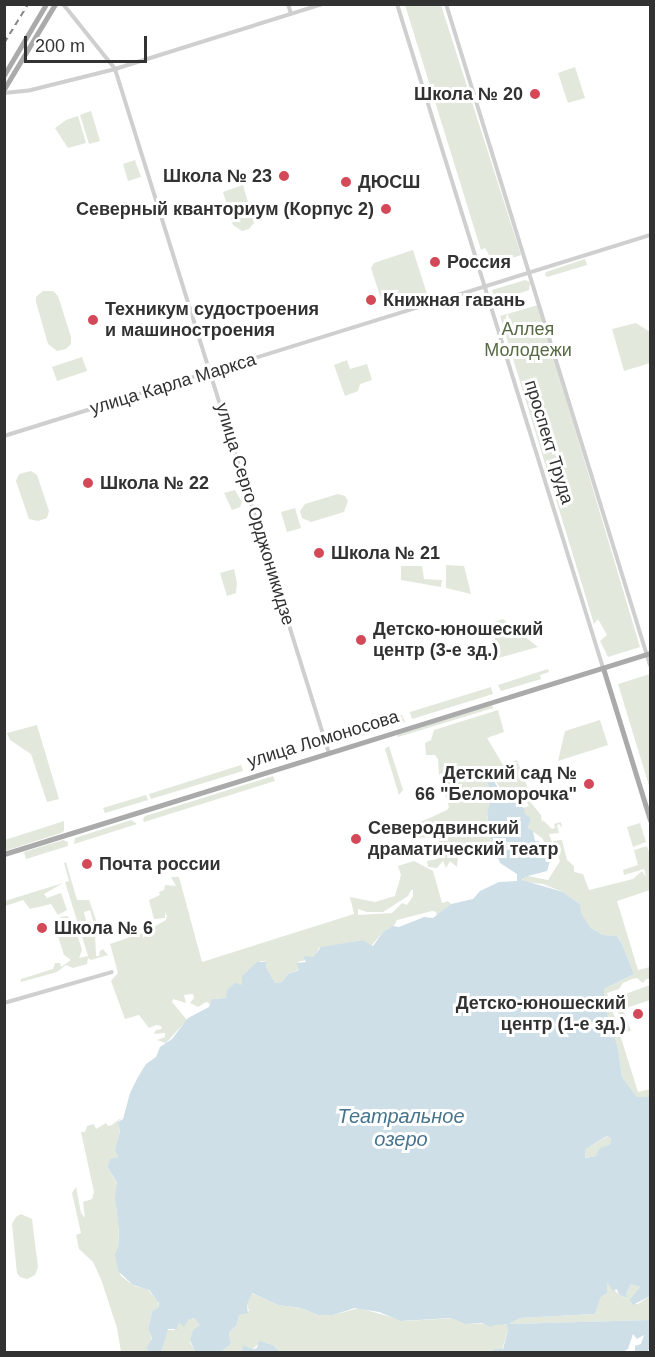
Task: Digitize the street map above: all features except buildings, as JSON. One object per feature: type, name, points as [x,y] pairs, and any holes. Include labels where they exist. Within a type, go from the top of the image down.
[{"type":"main road","points":[[4,75],[46,4]]},
{"type":"main road","points":[[4,91],[55,4]]},
{"type":"main road","name":"улица Ломоносова","points":[[4,854],[649,654]]},
{"type":"main road","name":"проспект Труда","points":[[603,668],[651,820]]},
{"type":"street","points":[[63,4],[115,69]]},
{"type":"street","points":[[288,4],[291,14]]},
{"type":"street","points":[[4,91],[31,90],[115,69],[323,4]]},
{"type":"street","name":"проспект Труда","points":[[397,4],[603,668]]},
{"type":"street","points":[[446,4],[651,665]]},
{"type":"street","name":"улица Серго Орджоникидзе","points":[[115,69],[212,372],[329,753]]},
{"type":"street","name":"улица Карла Маркса","points":[[4,436],[651,235]]},
{"type":"street","points":[[4,1003],[112,972]]},
{"type":"green space","points":[[405,5],[441,5],[521,255],[506,260],[504,257],[494,263],[485,248],[481,250]]},
{"type":"green space","points":[[575,67],[585,98],[568,103],[558,73]]},
{"type":"green space","points":[[91,111],[100,141],[89,144],[80,115]]},
{"type":"green space","points":[[78,116],[86,143],[68,148],[55,128],[66,120]]},
{"type":"green space","points":[[135,160],[141,177],[128,181],[123,164]]},
{"type":"green space","points":[[243,185],[254,223],[249,229],[242,231],[233,225],[223,192]]},
{"type":"green space","points":[[413,250],[427,294],[384,308],[371,268],[374,263]]},
{"type":"green space","points":[[585,259],[587,265],[547,277],[545,275],[546,272]]},
{"type":"green space","points":[[525,280],[530,282],[529,290],[496,301],[492,290]]},
{"type":"green space","points":[[43,291],[53,291],[58,296],[71,337],[71,344],[66,349],[57,351],[48,344],[36,302],[36,297]]},
{"type":"green space","name":"Аллея Молодежи","points":[[538,305],[640,647],[608,657],[600,641],[607,635],[598,619],[594,624],[500,316]]},
{"type":"green space","points":[[636,323],[650,332],[650,363],[624,371],[612,329]]},
{"type":"green space","points":[[82,357],[87,371],[57,381],[52,367]]},
{"type":"green space","points":[[347,360],[350,369],[367,364],[372,380],[360,384],[358,391],[345,396],[334,365]]},
{"type":"green space","points":[[31,471],[37,475],[49,511],[47,518],[38,521],[29,519],[16,481],[19,474]]},
{"type":"green space","points":[[235,490],[242,502],[240,507],[232,510],[224,493]]},
{"type":"green space","points":[[338,494],[345,496],[348,501],[344,512],[311,522],[302,518],[300,511],[305,504]]},
{"type":"green space","points":[[295,508],[301,528],[287,532],[281,512]]},
{"type":"green space","points":[[446,565],[464,566],[471,594],[446,588]]},
{"type":"green space","points":[[401,566],[422,566],[424,579],[442,580],[441,587],[401,580]]},
{"type":"green space","points":[[234,569],[237,583],[236,593],[227,596],[220,573]]},
{"type":"green space","points":[[503,619],[538,647],[495,659],[495,622]]},
{"type":"green space","points":[[548,669],[549,672],[540,675],[541,679],[501,691],[498,685]]},
{"type":"green space","points":[[650,674],[650,789],[618,684]]},
{"type":"green space","points":[[491,687],[493,694],[412,719],[410,712]]},
{"type":"green space","points":[[492,705],[493,708],[398,737],[397,735]]},
{"type":"green space","points":[[498,710],[504,732],[487,738],[503,765],[517,760],[529,791],[524,791],[524,794],[541,815],[542,823],[543,820],[552,829],[555,828],[554,824],[561,822],[562,828],[559,824],[557,825],[559,833],[549,834],[555,850],[548,849],[542,838],[528,828],[531,818],[524,814],[524,808],[529,806],[522,795],[517,794],[517,798],[502,791],[484,763],[492,807],[489,806],[487,814],[489,830],[495,849],[486,849],[482,843],[458,856],[457,867],[450,861],[446,868],[443,861],[437,868],[428,867],[427,861],[437,859],[441,852],[439,842],[435,837],[414,838],[414,825],[447,810],[449,807],[441,781],[444,779],[452,783],[448,774],[439,775],[438,759],[435,755],[426,755],[425,743],[431,740],[434,730]]},
{"type":"green space","points":[[402,715],[405,722],[337,744],[335,737]]},
{"type":"green space","points":[[600,720],[608,745],[558,761],[565,731]]},
{"type":"green space","points":[[37,725],[59,799],[47,802],[31,754],[10,740],[7,733]]},
{"type":"green space","points":[[389,746],[403,790],[399,795],[385,749]]},
{"type":"green space","points":[[241,765],[243,771],[151,799],[149,794]]},
{"type":"green space","points":[[273,776],[275,781],[144,822],[145,816]]},
{"type":"green space","points":[[146,795],[148,800],[105,813],[103,808]]},
{"type":"green space","points":[[131,820],[137,824],[74,844],[75,838]]},
{"type":"green space","points":[[64,821],[64,831],[61,833],[5,851],[5,840]]},
{"type":"green space","points":[[640,823],[646,842],[633,847],[627,827]]},
{"type":"green space","points":[[63,840],[68,842],[68,846],[26,859],[24,852]]},
{"type":"green space","points":[[562,840],[567,860],[574,866],[574,872],[583,874],[589,890],[633,879],[642,871],[646,877],[644,869],[624,875],[623,870],[638,865],[634,850],[647,846],[650,855],[650,890],[617,901],[638,970],[650,967],[650,979],[646,979],[643,983],[637,978],[632,979],[623,983],[619,989],[607,993],[638,1092],[650,1089],[650,1097],[637,1097],[622,1077],[618,1048],[604,1003],[604,989],[634,974],[622,944],[617,936],[603,935],[591,928],[580,913],[580,904],[563,892],[543,884],[525,882],[522,878],[523,875],[548,880],[560,861],[553,841]]},
{"type":"green space","points":[[414,861],[433,871],[442,903],[448,901],[451,904],[437,916],[436,912],[432,911],[397,920],[394,926],[383,932],[371,946],[363,940],[319,948],[313,958],[303,957],[306,960],[298,962],[300,969],[288,974],[282,982],[275,983],[266,967],[267,962],[261,961],[243,975],[242,985],[233,985],[226,998],[212,999],[211,1004],[206,1002],[198,1007],[190,1003],[194,998],[193,994],[184,995],[186,1003],[173,999],[172,1002],[187,1020],[166,1043],[157,1040],[165,1037],[165,1033],[154,1034],[156,1030],[162,1029],[161,1026],[156,1025],[149,1028],[139,1015],[125,1019],[111,981],[118,973],[110,944],[145,932],[166,920],[165,912],[165,918],[154,919],[149,900],[160,895],[159,892],[164,890],[165,885],[176,886],[171,877],[179,877],[202,962],[354,914],[350,897],[375,902],[395,896],[401,875],[398,866]],"holes":[[[413,890],[413,896],[407,905],[402,903],[392,913],[358,915],[358,909],[367,912],[383,912],[408,896]]]},
{"type":"green space","points":[[66,862],[77,900],[89,900],[98,926],[97,929],[95,928],[90,910],[84,912],[87,924],[95,933],[96,956],[99,956],[103,949],[108,955],[91,960],[88,958],[87,964],[73,968],[66,965],[57,972],[21,982],[21,979],[53,969],[55,963],[60,963],[61,967],[71,960],[64,955],[55,927],[60,917],[67,916],[73,921],[82,950],[79,958],[88,956],[65,882],[69,881],[64,863]]},
{"type":"green space","points":[[63,883],[44,894],[47,898],[61,893],[67,910],[58,915],[51,904],[30,909],[23,900],[5,906],[5,901]]},
{"type":"green space","points":[[650,985],[650,1000],[623,1009],[631,1031],[624,1032],[614,998]]},
{"type":"green space","points":[[122,1117],[118,1122],[120,1130],[116,1149],[118,1157],[109,1161],[107,1166],[117,1184],[116,1208],[119,1224],[117,1267],[121,1276],[134,1286],[147,1289],[158,1301],[159,1307],[152,1311],[148,1327],[152,1341],[146,1348],[155,1352],[121,1352],[117,1328],[101,1279],[93,1262],[79,1249],[76,1235],[81,1233],[72,1193],[76,1187],[81,1213],[85,1218],[83,1202],[92,1199],[94,1192],[81,1132],[85,1132],[87,1126],[94,1124],[96,1129],[106,1123],[108,1126],[112,1125]]},
{"type":"green space","points":[[608,1136],[611,1138],[610,1144],[602,1148],[596,1156],[585,1158],[586,1149]]},
{"type":"green space","points":[[21,1214],[32,1219],[38,1267],[35,1275],[27,1279],[20,1277],[17,1273],[12,1224]]},
{"type":"green space","points":[[607,1282],[619,1295],[627,1298],[626,1294],[631,1284],[640,1287],[629,1300],[632,1304],[638,1304],[650,1296],[650,1320],[509,1324],[520,1318],[595,1314],[601,1297],[607,1293]]},
{"type":"green space","points":[[251,1293],[278,1305],[301,1308],[318,1315],[333,1315],[359,1308],[405,1321],[455,1318],[468,1324],[504,1323],[508,1325],[508,1330],[502,1350],[494,1352],[280,1352],[273,1345],[266,1343],[259,1344],[252,1349],[248,1347],[243,1349],[243,1352],[221,1352],[231,1344],[229,1333],[237,1325],[239,1315],[249,1311],[247,1305]]},
{"type":"green space","points":[[194,1318],[200,1325],[190,1342],[195,1352],[161,1352],[167,1330],[174,1330],[178,1327],[177,1323]]},
{"type":"water","name":"Театральное озеро","points":[[484,763],[498,788],[509,796],[509,793],[517,798],[523,804],[525,814],[531,818],[528,828],[533,831],[535,841],[539,841],[551,857],[547,871],[524,877],[522,880],[563,892],[580,904],[581,913],[591,928],[603,935],[617,936],[622,944],[634,974],[604,989],[604,1003],[618,1048],[622,1077],[637,1097],[650,1097],[650,1296],[633,1305],[629,1300],[640,1287],[631,1284],[626,1294],[628,1298],[619,1295],[617,1289],[613,1291],[607,1282],[607,1293],[601,1297],[595,1314],[520,1318],[509,1324],[650,1320],[650,1348],[647,1352],[635,1352],[635,1346],[641,1344],[644,1335],[637,1339],[633,1334],[628,1349],[623,1352],[494,1352],[494,1349],[503,1349],[508,1330],[507,1324],[491,1327],[482,1323],[466,1324],[451,1318],[401,1321],[379,1312],[355,1308],[333,1315],[318,1315],[301,1308],[278,1305],[252,1293],[247,1305],[248,1313],[239,1315],[237,1325],[229,1333],[231,1344],[221,1352],[195,1352],[190,1340],[193,1330],[200,1325],[194,1318],[188,1320],[184,1327],[179,1322],[177,1329],[168,1329],[161,1352],[150,1352],[146,1348],[152,1339],[148,1328],[152,1311],[159,1307],[159,1303],[149,1290],[133,1285],[118,1271],[115,1254],[118,1248],[119,1229],[115,1198],[117,1183],[107,1166],[110,1159],[118,1157],[115,1150],[120,1131],[118,1122],[123,1119],[130,1093],[146,1064],[156,1057],[160,1047],[172,1039],[188,1018],[209,1007],[212,999],[226,998],[227,990],[235,983],[242,985],[242,976],[257,962],[267,962],[266,967],[275,983],[282,982],[288,974],[299,970],[297,963],[306,962],[303,956],[313,957],[321,947],[363,940],[373,946],[383,932],[393,926],[399,927],[424,917],[433,918],[451,904],[473,899],[480,891],[499,882],[517,881],[517,874],[500,863],[490,835],[487,813],[491,799]],"holes":[[[607,1136],[611,1138],[610,1144],[599,1149],[596,1156],[585,1158],[586,1149]]]},
{"type":"water","points":[[259,1341],[273,1345],[280,1352],[243,1352],[242,1345],[253,1349],[257,1348]]},
{"type":"railway","points":[[4,43],[28,4]]},
{"type":"place","name":"Школа № 20","points":[[535,94]]},
{"type":"place","name":"Школа № 23","points":[[284,176]]},
{"type":"place","name":"ДЮСШ","points":[[346,182]]},
{"type":"place","name":"Северный кванториум (Корпус 2)","points":[[386,209]]},
{"type":"place","name":"Россия","points":[[435,262]]},
{"type":"place","name":"Книжная гавань","points":[[371,300]]},
{"type":"place","name":"Техникум судостроения и машиностроения","points":[[93,320]]},
{"type":"place","name":"Школа № 22","points":[[88,483]]},
{"type":"place","name":"Школа № 21","points":[[319,553]]},
{"type":"place","name":"Детско-юношеский центр (3-е зд.)","points":[[361,640]]},
{"type":"place","name":"Детский сад № 66 \"Беломорочка\"","points":[[589,784]]},
{"type":"place","name":"Северодвинский драматический театр","points":[[356,839]]},
{"type":"place","name":"Почта россии","points":[[87,864]]},
{"type":"place","name":"Школа № 6","points":[[42,928]]},
{"type":"place","name":"Детско-юношеский центр (1-е зд.)","points":[[638,1014]]}]
